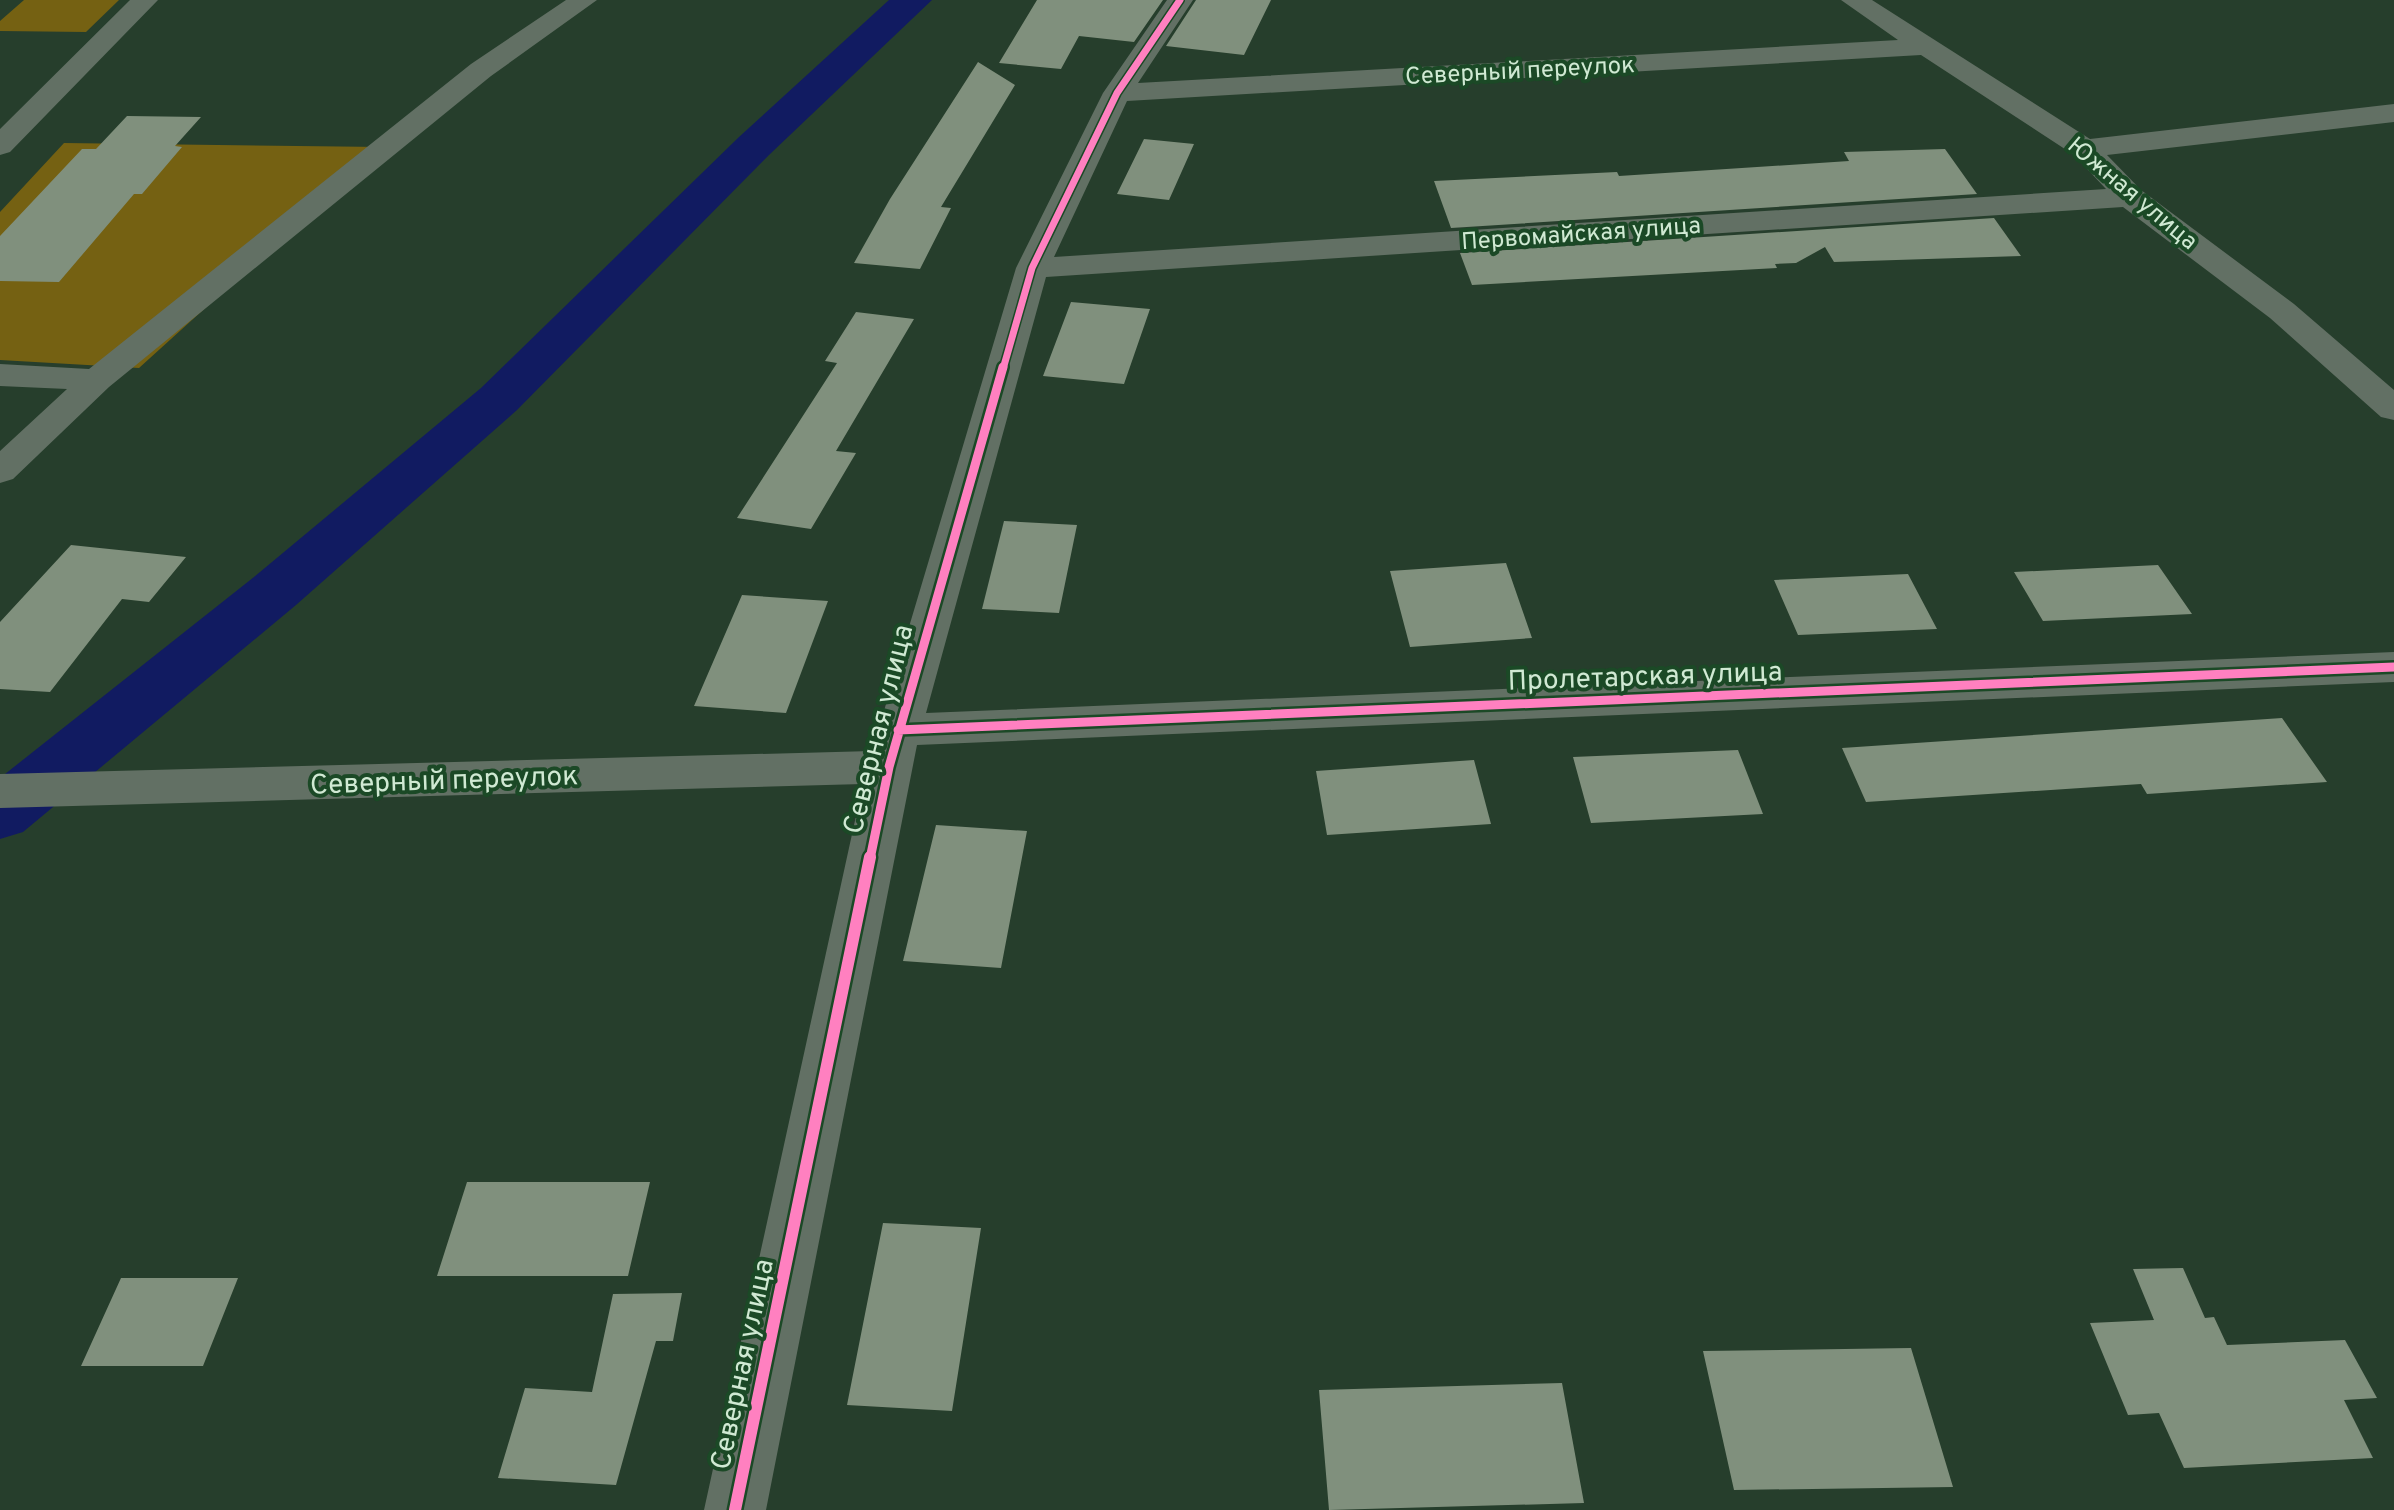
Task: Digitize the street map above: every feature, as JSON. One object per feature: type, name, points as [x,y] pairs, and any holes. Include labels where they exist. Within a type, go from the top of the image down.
[{"type":"street","points":[[0,146],[145,0]]},
{"type":"street","points":[[0,471],[97,380],[481,70],[584,0]]},
{"type":"street","name":"Северная улица","points":[[735,1510],[893,748],[1032,268],[1117,93],[1180,0]]},
{"type":"street","name":"Южная улица","points":[[1854,0],[2085,149],[2130,197],[2282,311],[2394,409]]},
{"type":"street","name":"Северный переулок","points":[[1117,93],[1924,47]]},
{"type":"street","points":[[2085,149],[2394,113]]},
{"type":"street","name":"Первомайская улица","points":[[1032,268],[2130,197]]},
{"type":"street","points":[[0,375],[97,380]]},
{"type":"street","name":"Пролетарская улица","points":[[893,748],[2394,667]]},
{"type":"street","name":"Северный переулок","points":[[0,791],[183,786],[893,748]]},
{"type":"shaded area","points":[[24,0],[119,0],[86,32],[0,31],[0,21]]},
{"type":"shaded area","points":[[64,143],[383,147],[139,368],[0,360],[0,212]]},
{"type":"building","points":[[1037,0],[1163,0],[1134,42],[1079,36],[1061,69],[999,63]]},
{"type":"building","points":[[1196,0],[1271,0],[1244,55],[1166,46]]},
{"type":"building","points":[[978,62],[1015,85],[941,207],[951,208],[920,269],[854,263],[890,199]]},
{"type":"building","points":[[127,116],[201,117],[175,146],[182,147],[142,194],[134,194],[59,282],[0,281],[0,236],[82,149],[96,149]]},
{"type":"building","points":[[1144,139],[1194,144],[1169,200],[1117,194]]},
{"type":"building","points":[[1945,149],[1977,194],[1451,228],[1434,181],[1617,172],[1619,176],[1849,161],[1844,152]]},
{"type":"building","points":[[1994,218],[2021,256],[1834,262],[1825,247],[1796,263],[1775,264],[1777,268],[1472,285],[1460,253]]},
{"type":"building","points":[[1071,302],[1150,309],[1124,384],[1043,376]]},
{"type":"building","points":[[856,312],[914,319],[836,451],[856,453],[811,529],[737,518],[837,363],[825,361]]},
{"type":"building","points":[[1004,521],[1077,525],[1059,613],[982,609]]},
{"type":"building","points":[[71,545],[186,557],[149,602],[122,599],[50,692],[0,689],[0,622]]},
{"type":"building","points":[[1506,563],[1532,638],[1410,647],[1390,571]]},
{"type":"building","points":[[2158,565],[2192,614],[2043,621],[2014,572]]},
{"type":"building","points":[[1908,574],[1937,629],[1798,635],[1774,580]]},
{"type":"building","points":[[742,595],[828,601],[786,713],[694,706]]},
{"type":"building","points":[[2282,718],[2327,782],[2147,794],[2141,784],[1866,802],[1842,748]]},
{"type":"building","points":[[1738,750],[1763,814],[1591,823],[1573,757]]},
{"type":"building","points":[[1474,760],[1491,824],[1327,835],[1316,771]]},
{"type":"building","points":[[936,825],[1027,831],[1001,968],[903,961]]},
{"type":"building","points":[[467,1182],[650,1182],[628,1276],[437,1276]]},
{"type":"building","points":[[883,1223],[981,1228],[952,1411],[847,1405]]},
{"type":"building","points":[[2183,1268],[2205,1318],[2214,1317],[2227,1345],[2345,1340],[2377,1398],[2344,1400],[2373,1458],[2184,1468],[2159,1413],[2128,1415],[2090,1323],[2154,1320],[2133,1269]]},
{"type":"building","points":[[121,1278],[238,1278],[203,1366],[81,1366]]},
{"type":"building","points":[[682,1293],[673,1341],[656,1341],[616,1485],[498,1478],[525,1388],[592,1392],[613,1294]]},
{"type":"building","points":[[1911,1348],[1953,1487],[1734,1490],[1703,1351]]},
{"type":"building","points":[[1562,1383],[1584,1503],[1329,1510],[1319,1390]]},
{"type":"waterway","points":[[0,814],[275,591],[499,399],[754,146],[886,21],[913,0]]},
{"type":"cycle path","points":[[735,1510],[889,767],[1032,268],[1117,93],[1180,0]]},
{"type":"cycle path","points":[[898,730],[2394,667]]}]
